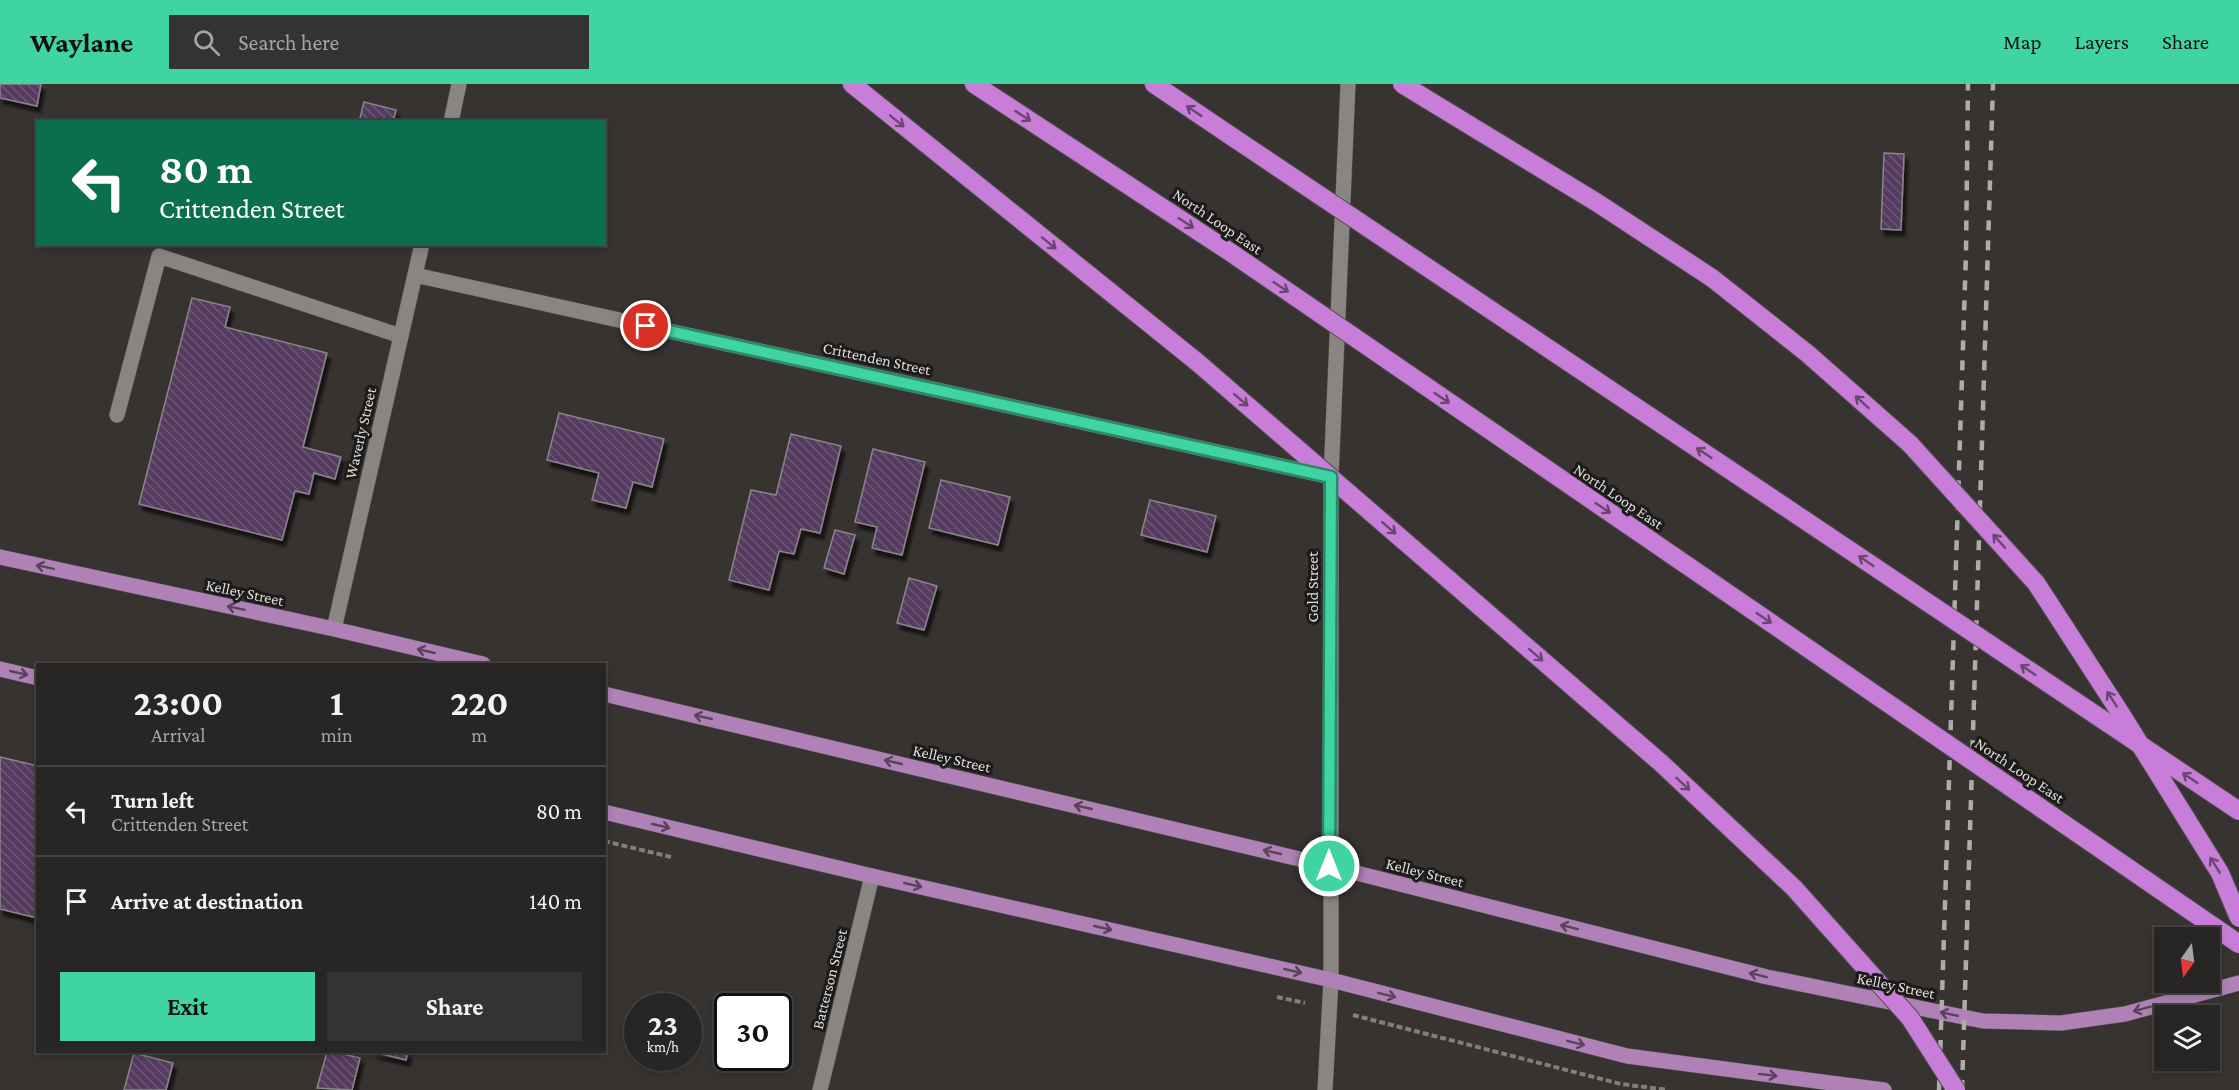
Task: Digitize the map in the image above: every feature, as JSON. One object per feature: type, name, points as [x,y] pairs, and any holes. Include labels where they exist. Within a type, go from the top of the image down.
[{"type":"highway","points":[[852,84],[1197,362],[1661,764],[1794,888],[1910,1018],[1956,1090]]},
{"type":"highway","name":"North Loop East","points":[[974,84],[1233,254],[2239,944]]},
{"type":"highway","points":[[1154,84],[2239,811]]},
{"type":"highway","points":[[1402,84],[1596,202],[1712,278],[1808,354],[1910,444],[2036,583],[2220,873],[2239,918]]},
{"type":"main road","name":"Kelley Street","points":[[0,557],[334,629],[479,663]]},
{"type":"main road","points":[[0,669],[36,678]]},
{"type":"main road","name":"Kelley Street","points":[[606,693],[1329,866],[1767,977],[1983,1021],[2061,1023],[2125,1014],[2239,983]]},
{"type":"main road","points":[[606,812],[872,876],[1331,980],[1627,1056],[1884,1090]]},
{"type":"street","points":[[451,120],[459,84]]},
{"type":"street","name":"Gold Street","points":[[1325,1090],[1331,980],[1329,866],[1331,477],[1348,84]]},
{"type":"street","name":"Waverly Street","points":[[334,629],[421,246]]},
{"type":"street","points":[[117,415],[159,256],[401,336]]},
{"type":"street","name":"Crittenden Street","points":[[414,274],[1331,477]]},
{"type":"street","name":"Batterson Street","points":[[820,1090],[872,876]]},
{"type":"building","points":[[0,84],[41,84],[37,106],[0,98]]},
{"type":"building","points":[[364,102],[396,110],[394,120],[360,120]]},
{"type":"building","points":[[1884,153],[1904,154],[1901,230],[1881,229]]},
{"type":"building","points":[[192,298],[230,307],[225,327],[327,353],[303,447],[341,457],[335,479],[314,473],[309,494],[295,491],[282,540],[139,504]]},
{"type":"building","points":[[559,413],[664,439],[652,487],[633,482],[626,508],[592,500],[599,473],[547,460]]},
{"type":"building","points":[[791,434],[841,446],[820,533],[801,529],[794,554],[779,551],[769,590],[729,580],[751,490],[776,495]]},
{"type":"building","points":[[873,449],[925,462],[902,555],[872,548],[877,527],[855,522]]},
{"type":"building","points":[[941,480],[1010,497],[998,545],[929,528]]},
{"type":"building","points":[[1150,500],[1216,516],[1207,552],[1141,535]]},
{"type":"building","points":[[835,530],[855,535],[844,574],[824,568]]},
{"type":"building","points":[[909,578],[937,586],[924,630],[897,623]]},
{"type":"building","points":[[0,757],[36,766],[36,918],[0,909]]},
{"type":"building","points":[[134,1053],[173,1063],[166,1090],[124,1090]]},
{"type":"building","points":[[327,1053],[339,1053],[360,1058],[352,1090],[317,1088]]},
{"type":"building","points":[[377,1053],[408,1053],[406,1060]]},
{"type":"railway","points":[[1939,1090],[1966,253],[1968,84]]},
{"type":"railway","points":[[1962,1090],[1993,84]]},
{"type":"route","points":[[646,326],[1331,477],[1329,866]]}]
